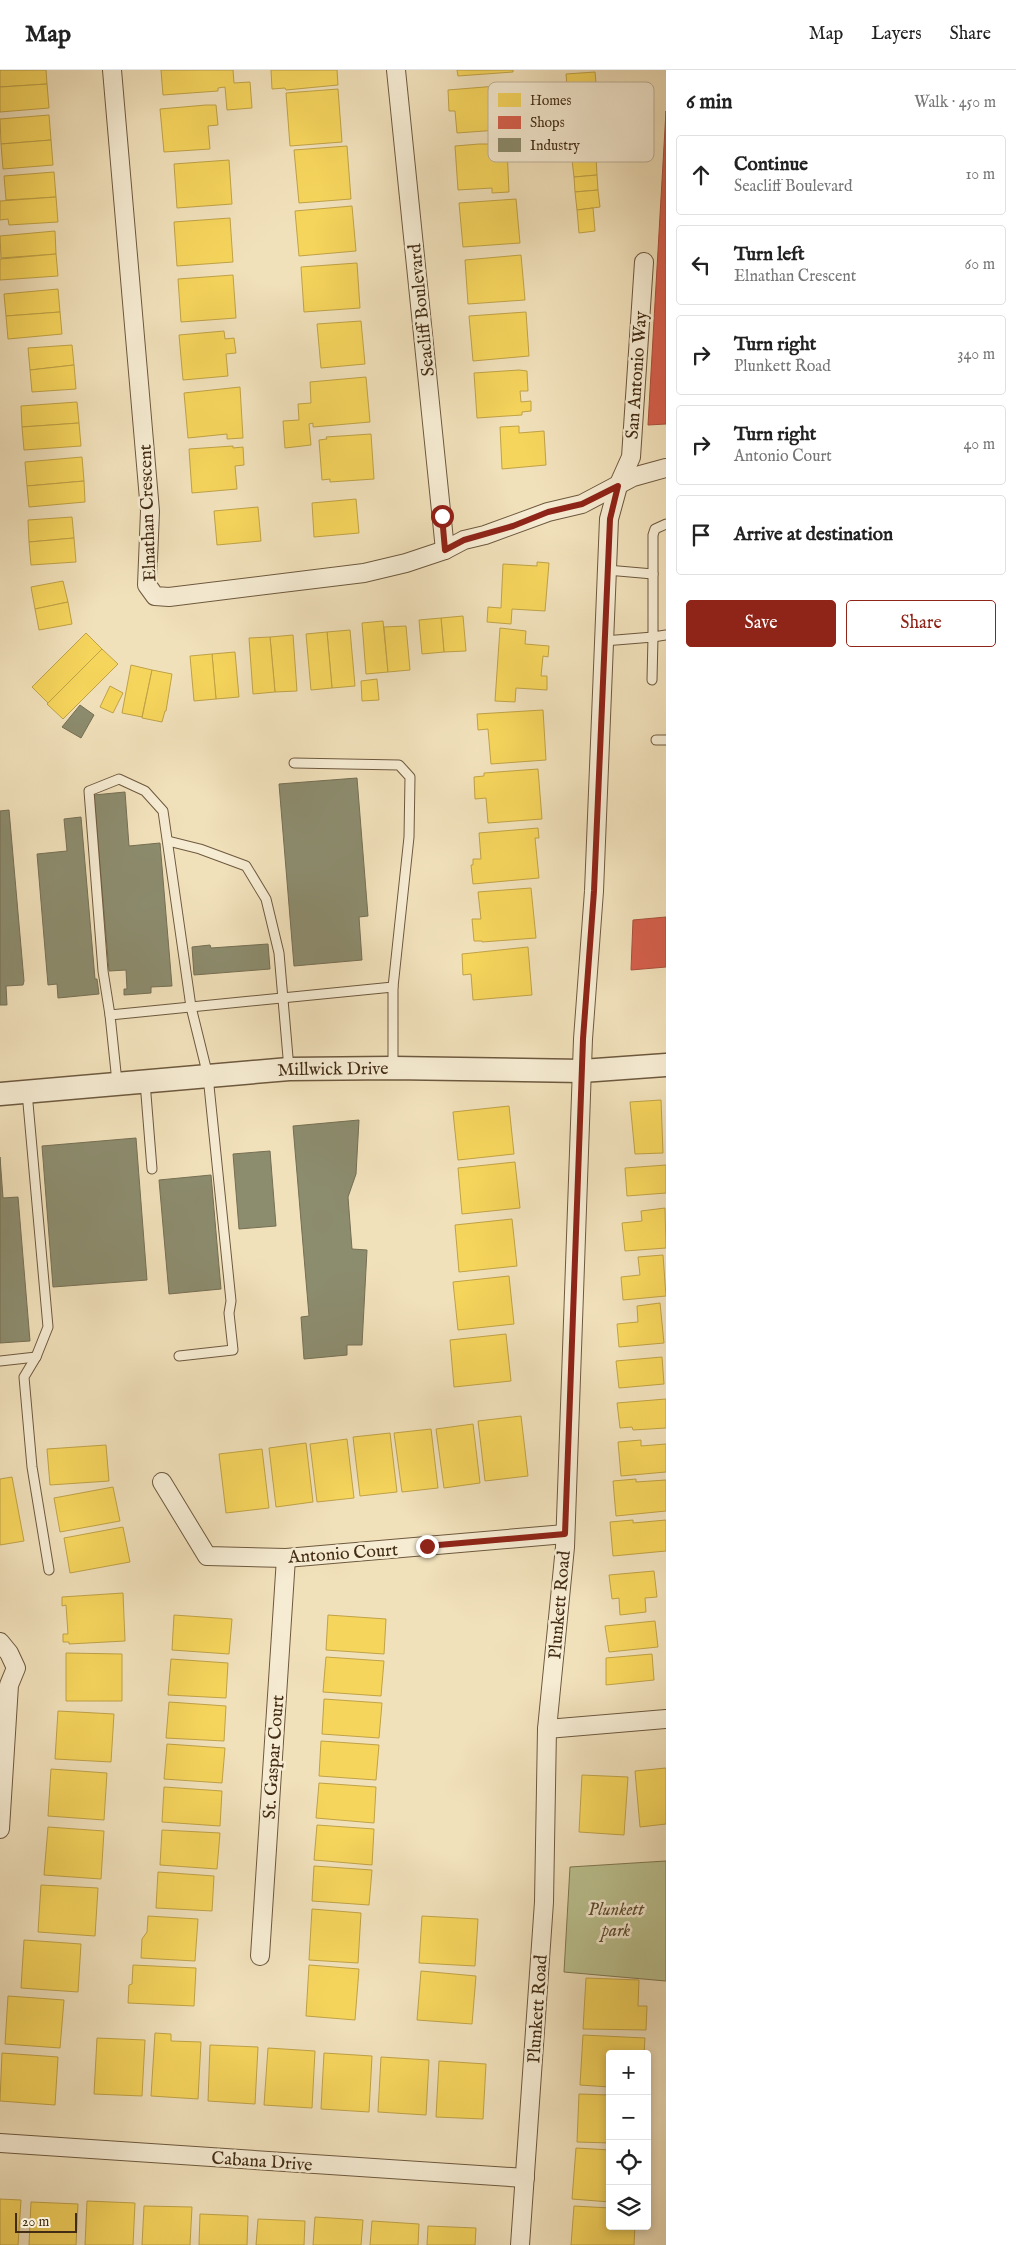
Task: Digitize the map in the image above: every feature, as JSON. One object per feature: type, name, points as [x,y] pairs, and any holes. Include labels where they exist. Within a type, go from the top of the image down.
[{"type":"street","name":"Elnathan Crescent","points":[[112,70],[150,511],[146,571],[147,585],[155,596],[169,597],[364,573],[406,564],[445,550],[464,540],[503,529],[548,512],[582,504],[632,477],[666,468]]},
{"type":"street","name":"Seacliff Boulevard","points":[[396,70],[445,550]]},
{"type":"street","name":"San Antonio Way","points":[[618,486],[631,457],[644,262]]},
{"type":"street","name":"Plunkett Road","points":[[520,2245],[544,1902],[547,1729],[565,1534],[585,997],[594,891],[607,570],[610,519],[618,486]]},
{"type":"street","name":"Millwick Drive","points":[[0,1094],[289,1069],[393,1068],[582,1071],[666,1065]]},
{"type":"street","name":"Antonio Court","points":[[162,1482],[207,1556],[286,1558],[565,1534]]},
{"type":"street","name":"St. Gaspar Court","points":[[260,1956],[286,1558]]},
{"type":"street","points":[[0,1642],[16,1668],[9,1685],[0,1830]]},
{"type":"street","points":[[547,1729],[666,1719]]},
{"type":"street","name":"Cabana Drive","points":[[0,2144],[524,2178]]},
{"type":"lane","points":[[652,680],[653,535],[655,529],[666,524]]},
{"type":"lane","points":[[607,570],[654,574]]},
{"type":"lane","points":[[604,641],[666,635]]},
{"type":"lane","points":[[656,740],[666,740]]},
{"type":"lane","points":[[294,764],[398,765],[410,777],[409,837],[393,987],[393,1068]]},
{"type":"lane","points":[[118,1084],[103,971],[90,791],[119,779],[145,792],[163,811],[191,1007],[208,1076],[231,1301],[229,1313],[233,1350],[179,1356]]},
{"type":"lane","points":[[168,841],[200,849],[246,866],[266,898],[279,953],[289,1069]]},
{"type":"lane","points":[[110,1015],[393,987]]},
{"type":"lane","points":[[144,1082],[152,1169]]},
{"type":"lane","points":[[28,1092],[48,1327],[36,1357],[24,1377],[32,1467],[49,1570]]},
{"type":"lane","points":[[0,1361],[36,1357]]},
{"type":"green space","name":"Plunkett park","points":[[666,1861],[666,1981],[564,1972],[570,1867]]},
{"type":"building: Homes","points":[[0,70],[46,70],[47,84],[0,87]]},
{"type":"building: Homes","points":[[161,70],[233,70],[234,83],[250,82],[252,108],[227,110],[225,87],[218,88],[218,91],[163,95]]},
{"type":"building: Homes","points":[[271,70],[337,70],[338,85],[286,90],[285,88],[272,89]]},
{"type":"building: Homes","points":[[457,70],[513,70],[513,72],[458,76]]},
{"type":"building: Homes","points":[[595,72],[596,82],[567,82],[566,74]]},
{"type":"building: Homes","points":[[47,84],[49,108],[0,112],[0,87]]},
{"type":"building: Homes","points":[[488,87],[488,131],[457,133],[455,111],[449,111],[448,90]]},
{"type":"building: Homes","points":[[338,89],[342,142],[290,146],[286,93]]},
{"type":"building: Homes","points":[[216,105],[218,125],[208,126],[210,149],[164,152],[160,109]]},
{"type":"building: Homes","points":[[49,115],[51,140],[1,144],[0,119]]},
{"type":"building: Homes","points":[[51,140],[53,165],[3,169],[1,144]]},
{"type":"building: Homes","points":[[488,144],[488,162],[508,162],[509,192],[492,193],[492,188],[458,190],[455,146]]},
{"type":"building: Homes","points":[[347,146],[351,199],[299,203],[294,150]]},
{"type":"building: Homes","points":[[229,160],[232,204],[177,208],[174,164]]},
{"type":"building: Homes","points":[[572,162],[596,162],[597,175],[574,177]]},
{"type":"building: Homes","points":[[54,172],[56,197],[6,200],[4,176]]},
{"type":"building: Homes","points":[[597,175],[598,190],[575,192],[574,177]]},
{"type":"building: Homes","points":[[598,190],[600,207],[577,210],[575,192]]},
{"type":"building: Homes","points":[[56,197],[58,222],[9,225],[8,219],[0,220],[0,201]]},
{"type":"building: Homes","points":[[516,199],[520,243],[463,247],[459,203]]},
{"type":"building: Homes","points":[[352,206],[356,251],[299,256],[295,211]]},
{"type":"building: Homes","points":[[593,208],[595,231],[579,233],[577,210]]},
{"type":"building: Homes","points":[[230,218],[233,262],[177,266],[174,222]]},
{"type":"building: Homes","points":[[55,231],[56,254],[1,258],[0,236]]},
{"type":"building: Homes","points":[[56,254],[58,276],[0,280],[0,259]]},
{"type":"building: Homes","points":[[521,255],[525,300],[468,304],[465,260]]},
{"type":"building: Homes","points":[[357,263],[360,308],[304,312],[301,267]]},
{"type":"building: Homes","points":[[233,275],[236,318],[181,322],[178,279]]},
{"type":"building: Homes","points":[[58,289],[60,312],[6,316],[4,294]]},
{"type":"building: Homes","points":[[60,312],[62,334],[8,339],[6,316]]},
{"type":"building: Homes","points":[[526,312],[529,356],[473,361],[469,316]]},
{"type":"building: Homes","points":[[361,321],[365,364],[321,368],[317,324]]},
{"type":"building: Homes","points":[[224,331],[225,339],[234,338],[236,353],[226,354],[228,376],[183,380],[179,335]]},
{"type":"building: Homes","points":[[72,345],[74,365],[30,370],[28,348]]},
{"type":"building: Homes","points":[[74,365],[76,389],[32,392],[30,370]]},
{"type":"building: Homes","points":[[527,371],[528,391],[520,391],[521,402],[531,401],[531,411],[522,412],[522,415],[477,418],[474,373]]},
{"type":"building: Homes","points":[[366,377],[370,422],[313,427],[313,423],[309,424],[311,445],[285,448],[283,421],[299,420],[298,404],[311,403],[310,382]]},
{"type":"building: Homes","points":[[240,387],[243,438],[227,439],[227,434],[188,438],[184,393]]},
{"type":"building: Homes","points":[[77,402],[79,423],[22,427],[21,406]]},
{"type":"building: Homes","points":[[79,423],[81,446],[24,450],[22,427]]},
{"type":"building: Homes","points":[[519,426],[519,433],[544,431],[546,465],[502,469],[500,427]]},
{"type":"building: Homes","points":[[371,434],[374,479],[330,482],[330,479],[322,480],[319,440],[327,439],[326,437]]},
{"type":"building: Homes","points":[[233,446],[233,448],[243,447],[244,465],[235,466],[237,489],[192,493],[189,449]]},
{"type":"building: Homes","points":[[82,457],[84,481],[27,486],[25,462]]},
{"type":"building: Homes","points":[[84,481],[85,502],[29,507],[27,486]]},
{"type":"building: Homes","points":[[356,499],[359,533],[314,537],[312,503]]},
{"type":"building: Homes","points":[[258,507],[261,541],[217,545],[214,511]]},
{"type":"building: Homes","points":[[72,517],[74,538],[29,542],[28,520]]},
{"type":"building: Homes","points":[[74,538],[76,562],[31,565],[29,542]]},
{"type":"building: Homes","points":[[537,562],[549,563],[545,611],[512,609],[511,624],[487,622],[488,607],[501,608],[503,564],[537,566]]},
{"type":"building: Homes","points":[[63,581],[68,602],[35,609],[31,587]]},
{"type":"building: Homes","points":[[68,602],[72,624],[39,630],[35,609]]},
{"type":"building: Homes","points":[[463,616],[466,651],[444,652],[441,618]]},
{"type":"building: Homes","points":[[441,618],[444,652],[422,654],[419,620]]},
{"type":"building: Homes","points":[[383,621],[388,672],[366,674],[362,623]]},
{"type":"building: Homes","points":[[406,626],[410,670],[388,672],[384,627]]},
{"type":"building: Homes","points":[[500,628],[526,631],[525,644],[549,646],[548,657],[543,656],[541,676],[547,676],[547,690],[516,688],[515,702],[495,701]]},
{"type":"building: Homes","points":[[350,630],[355,686],[332,688],[327,632]]},
{"type":"building: Homes","points":[[327,632],[332,688],[311,690],[306,634]]},
{"type":"building: Homes","points":[[86,633],[102,649],[48,703],[32,687]]},
{"type":"building: Homes","points":[[293,635],[297,691],[275,692],[270,637]]},
{"type":"building: Homes","points":[[270,637],[275,692],[253,694],[249,638]]},
{"type":"building: Homes","points":[[102,649],[118,664],[63,719],[47,704]]},
{"type":"building: Homes","points":[[235,652],[239,697],[216,699],[212,654]]},
{"type":"building: Homes","points":[[212,654],[216,699],[194,701],[190,656]]},
{"type":"building: Homes","points":[[131,665],[152,670],[142,717],[122,713]]},
{"type":"building: Homes","points":[[152,670],[172,674],[166,711],[162,722],[142,718]]},
{"type":"building: Homes","points":[[377,679],[379,700],[362,701],[361,681]]},
{"type":"building: Homes","points":[[110,686],[123,693],[113,713],[100,707]]},
{"type":"building: Homes","points":[[543,710],[546,760],[491,764],[488,729],[478,730],[477,714]]},
{"type":"building: Homes","points":[[538,769],[542,819],[488,823],[486,798],[475,799],[474,777],[484,776],[484,773]]},
{"type":"building: Homes","points":[[538,828],[539,838],[535,838],[539,878],[473,884],[471,865],[473,865],[473,859],[481,859],[479,833]]},
{"type":"building: Homes","points":[[531,888],[536,938],[474,941],[472,919],[481,919],[478,892]]},
{"type":"building: Homes","points":[[528,947],[532,995],[473,1000],[471,974],[463,975],[462,954]]},
{"type":"building: Homes","points":[[661,1100],[663,1153],[635,1154],[630,1102]]},
{"type":"building: Homes","points":[[509,1106],[514,1154],[458,1160],[453,1112]]},
{"type":"building: Homes","points":[[515,1162],[520,1208],[462,1214],[458,1168]]},
{"type":"building: Homes","points":[[666,1165],[666,1193],[627,1196],[625,1168]]},
{"type":"building: Homes","points":[[665,1208],[666,1248],[625,1251],[622,1223],[642,1221],[641,1211]]},
{"type":"building: Homes","points":[[512,1219],[517,1266],[459,1272],[455,1225]]},
{"type":"building: Homes","points":[[663,1255],[666,1296],[623,1300],[621,1277],[640,1275],[638,1257]]},
{"type":"building: Homes","points":[[509,1276],[514,1324],[458,1330],[453,1282]]},
{"type":"building: Homes","points":[[660,1303],[664,1343],[619,1347],[617,1324],[638,1322],[637,1306]]},
{"type":"building: Homes","points":[[506,1334],[511,1381],[454,1387],[450,1340]]},
{"type":"building: Homes","points":[[662,1357],[664,1384],[619,1388],[616,1361]]},
{"type":"building: Homes","points":[[666,1399],[666,1428],[633,1430],[632,1427],[620,1428],[617,1403]]},
{"type":"building: Homes","points":[[521,1416],[528,1476],[485,1481],[478,1421]]},
{"type":"building: Homes","points":[[473,1424],[480,1483],[444,1488],[436,1429]]},
{"type":"building: Homes","points":[[431,1429],[438,1488],[402,1492],[394,1433]]},
{"type":"building: Homes","points":[[390,1433],[397,1492],[360,1496],[353,1437]]},
{"type":"building: Homes","points":[[347,1439],[354,1498],[317,1502],[310,1444]]},
{"type":"building: Homes","points":[[641,1440],[641,1446],[666,1444],[666,1472],[621,1476],[618,1442]]},
{"type":"building: Homes","points":[[306,1443],[313,1502],[276,1507],[269,1448]]},
{"type":"building: Homes","points":[[106,1445],[109,1481],[50,1485],[47,1449]]},
{"type":"building: Homes","points":[[262,1449],[269,1508],[226,1513],[219,1454]]},
{"type":"building: Homes","points":[[12,1477],[24,1541],[0,1545],[0,1479]]},
{"type":"building: Homes","points":[[636,1479],[636,1482],[666,1480],[666,1511],[616,1516],[613,1481]]},
{"type":"building: Homes","points":[[113,1487],[120,1521],[60,1532],[54,1498]]},
{"type":"building: Homes","points":[[633,1520],[633,1523],[666,1520],[666,1551],[613,1556],[610,1522]]},
{"type":"building: Homes","points":[[123,1527],[130,1562],[70,1573],[64,1538]]},
{"type":"building: Homes","points":[[654,1571],[657,1597],[645,1598],[646,1612],[620,1615],[619,1598],[612,1599],[609,1575]]},
{"type":"building: Homes","points":[[123,1593],[125,1641],[69,1644],[69,1642],[63,1642],[63,1634],[68,1634],[66,1605],[62,1606],[62,1597]]},
{"type":"building: Homes","points":[[174,1615],[232,1619],[229,1654],[172,1650]]},
{"type":"building: Homes","points":[[328,1615],[386,1619],[384,1654],[326,1650]]},
{"type":"building: Homes","points":[[655,1621],[658,1647],[609,1652],[605,1626]]},
{"type":"building: Homes","points":[[66,1653],[122,1654],[122,1701],[66,1701]]},
{"type":"building: Homes","points":[[652,1654],[654,1680],[606,1685],[606,1658]]},
{"type":"building: Homes","points":[[326,1657],[384,1661],[381,1696],[323,1692]]},
{"type":"building: Homes","points":[[171,1659],[228,1663],[226,1698],[168,1695]]},
{"type":"building: Homes","points":[[324,1699],[382,1703],[379,1738],[322,1734]]},
{"type":"building: Homes","points":[[169,1702],[226,1706],[224,1741],[166,1738]]},
{"type":"building: Homes","points":[[58,1711],[114,1714],[111,1762],[55,1759]]},
{"type":"building: Homes","points":[[321,1741],[379,1745],[376,1780],[319,1776]]},
{"type":"building: Homes","points":[[167,1744],[225,1748],[222,1783],[164,1779]]},
{"type":"building: Homes","points":[[666,1768],[666,1824],[640,1827],[635,1771]]},
{"type":"building: Homes","points":[[51,1769],[107,1773],[104,1820],[48,1816]]},
{"type":"building: Homes","points":[[582,1775],[628,1777],[624,1835],[579,1832]]},
{"type":"building: Homes","points":[[319,1783],[376,1787],[374,1823],[316,1818]]},
{"type":"building: Homes","points":[[164,1787],[222,1791],[220,1826],[162,1822]]},
{"type":"building: Homes","points":[[317,1825],[374,1829],[372,1865],[314,1860]]},
{"type":"building: Homes","points":[[48,1827],[104,1831],[101,1879],[44,1875]]},
{"type":"building: Homes","points":[[162,1830],[220,1833],[217,1869],[160,1865]]},
{"type":"building: Homes","points":[[314,1866],[372,1870],[369,1905],[312,1901]]},
{"type":"building: Homes","points":[[158,1872],[214,1876],[212,1911],[156,1908]]},
{"type":"building: Homes","points":[[41,1885],[98,1888],[95,1936],[38,1932]]},
{"type":"building: Homes","points":[[312,1909],[361,1913],[358,1963],[309,1960]]},
{"type":"building: Homes","points":[[148,1916],[198,1919],[195,1961],[141,1958],[142,1939],[147,1932]]},
{"type":"building: Homes","points":[[422,1916],[478,1919],[475,1966],[419,1963]]},
{"type":"building: Homes","points":[[24,1940],[81,1944],[78,1992],[21,1988]]},
{"type":"building: Homes","points":[[133,1965],[196,1968],[194,2006],[128,2003]]},
{"type":"building: Homes","points":[[309,1965],[359,1969],[355,2020],[306,2016]]},
{"type":"building: Homes","points":[[421,1971],[476,1976],[472,2024],[417,2020]]},
{"type":"building: Homes","points":[[586,1978],[639,1980],[638,2006],[647,2006],[646,2030],[583,2029]]},
{"type":"building: Homes","points":[[8,1996],[64,2000],[60,2048],[5,2044]]},
{"type":"building: Homes","points":[[155,2033],[171,2034],[171,2041],[201,2042],[198,2099],[151,2096]]},
{"type":"building: Homes","points":[[583,2035],[645,2038],[644,2050],[606,2050],[606,2087],[580,2085]]},
{"type":"building: Homes","points":[[97,2038],[145,2040],[142,2096],[94,2094]]},
{"type":"building: Homes","points":[[210,2045],[258,2047],[255,2104],[208,2101]]},
{"type":"building: Homes","points":[[268,2048],[315,2051],[312,2108],[264,2105]]},
{"type":"building: Homes","points":[[2,2053],[58,2057],[55,2105],[0,2101]]},
{"type":"building: Homes","points":[[324,2053],[372,2056],[369,2112],[321,2109]]},
{"type":"building: Homes","points":[[381,2057],[429,2060],[426,2115],[378,2112]]},
{"type":"building: Homes","points":[[439,2061],[486,2064],[483,2119],[436,2117]]},
{"type":"building: Homes","points":[[579,2094],[606,2095],[606,2143],[577,2142]]},
{"type":"building: Homes","points":[[576,2148],[606,2150],[606,2202],[572,2199]]},
{"type":"building: Homes","points":[[0,2199],[21,2200],[18,2245],[0,2245]]},
{"type":"building: Homes","points":[[87,2201],[135,2203],[133,2245],[85,2245]]},
{"type":"building: Homes","points":[[31,2202],[78,2204],[76,2245],[29,2245]]},
{"type":"building: Homes","points":[[144,2206],[192,2207],[190,2245],[142,2245]]},
{"type":"building: Homes","points":[[574,2206],[606,2208],[606,2230],[635,2230],[634,2245],[571,2245]]},
{"type":"building: Homes","points":[[200,2214],[248,2216],[247,2245],[199,2245]]},
{"type":"building: Homes","points":[[315,2217],[363,2220],[361,2245],[313,2245]]},
{"type":"building: Homes","points":[[258,2219],[305,2221],[304,2245],[256,2245]]},
{"type":"building: Homes","points":[[372,2221],[419,2224],[418,2245],[370,2245]]},
{"type":"building: Homes","points":[[428,2226],[476,2228],[475,2245],[427,2245]]},
{"type":"building: Shops","points":[[666,111],[666,424],[648,425]]},
{"type":"building: Shops","points":[[666,917],[666,967],[631,970],[633,920]]},
{"type":"building: Industry","points":[[80,705],[94,715],[81,738],[62,727]]},
{"type":"building: Industry","points":[[357,778],[368,916],[359,917],[362,960],[294,966],[279,784]]},
{"type":"building: Industry","points":[[125,792],[129,846],[160,843],[172,986],[151,987],[151,993],[124,995],[124,989],[127,989],[126,970],[109,971],[94,795]]},
{"type":"building: Industry","points":[[9,810],[24,981],[23,985],[6,986],[7,1005],[0,1005],[0,811]]},
{"type":"building: Industry","points":[[81,817],[95,979],[97,979],[99,994],[58,998],[57,984],[48,985],[37,854],[67,851],[64,819]]},
{"type":"building: Industry","points":[[268,944],[270,969],[194,975],[192,947],[210,945],[211,948]]},
{"type":"building: Industry","points":[[359,1120],[356,1174],[348,1197],[352,1249],[367,1250],[362,1345],[347,1345],[347,1355],[304,1359],[301,1317],[309,1316],[293,1126]]},
{"type":"building: Industry","points":[[136,1138],[147,1280],[53,1287],[42,1146]]},
{"type":"building: Industry","points":[[270,1151],[276,1226],[239,1229],[233,1154]]},
{"type":"building: Industry","points":[[0,1157],[3,1198],[18,1197],[30,1341],[0,1343]]},
{"type":"building: Industry","points":[[211,1175],[221,1289],[169,1294],[159,1180]]},
{"type":"route","points":[[427,1546],[565,1534],[585,997],[594,891],[610,519],[618,486],[582,504],[548,512],[513,526],[464,540],[445,550],[442,516]]}]
